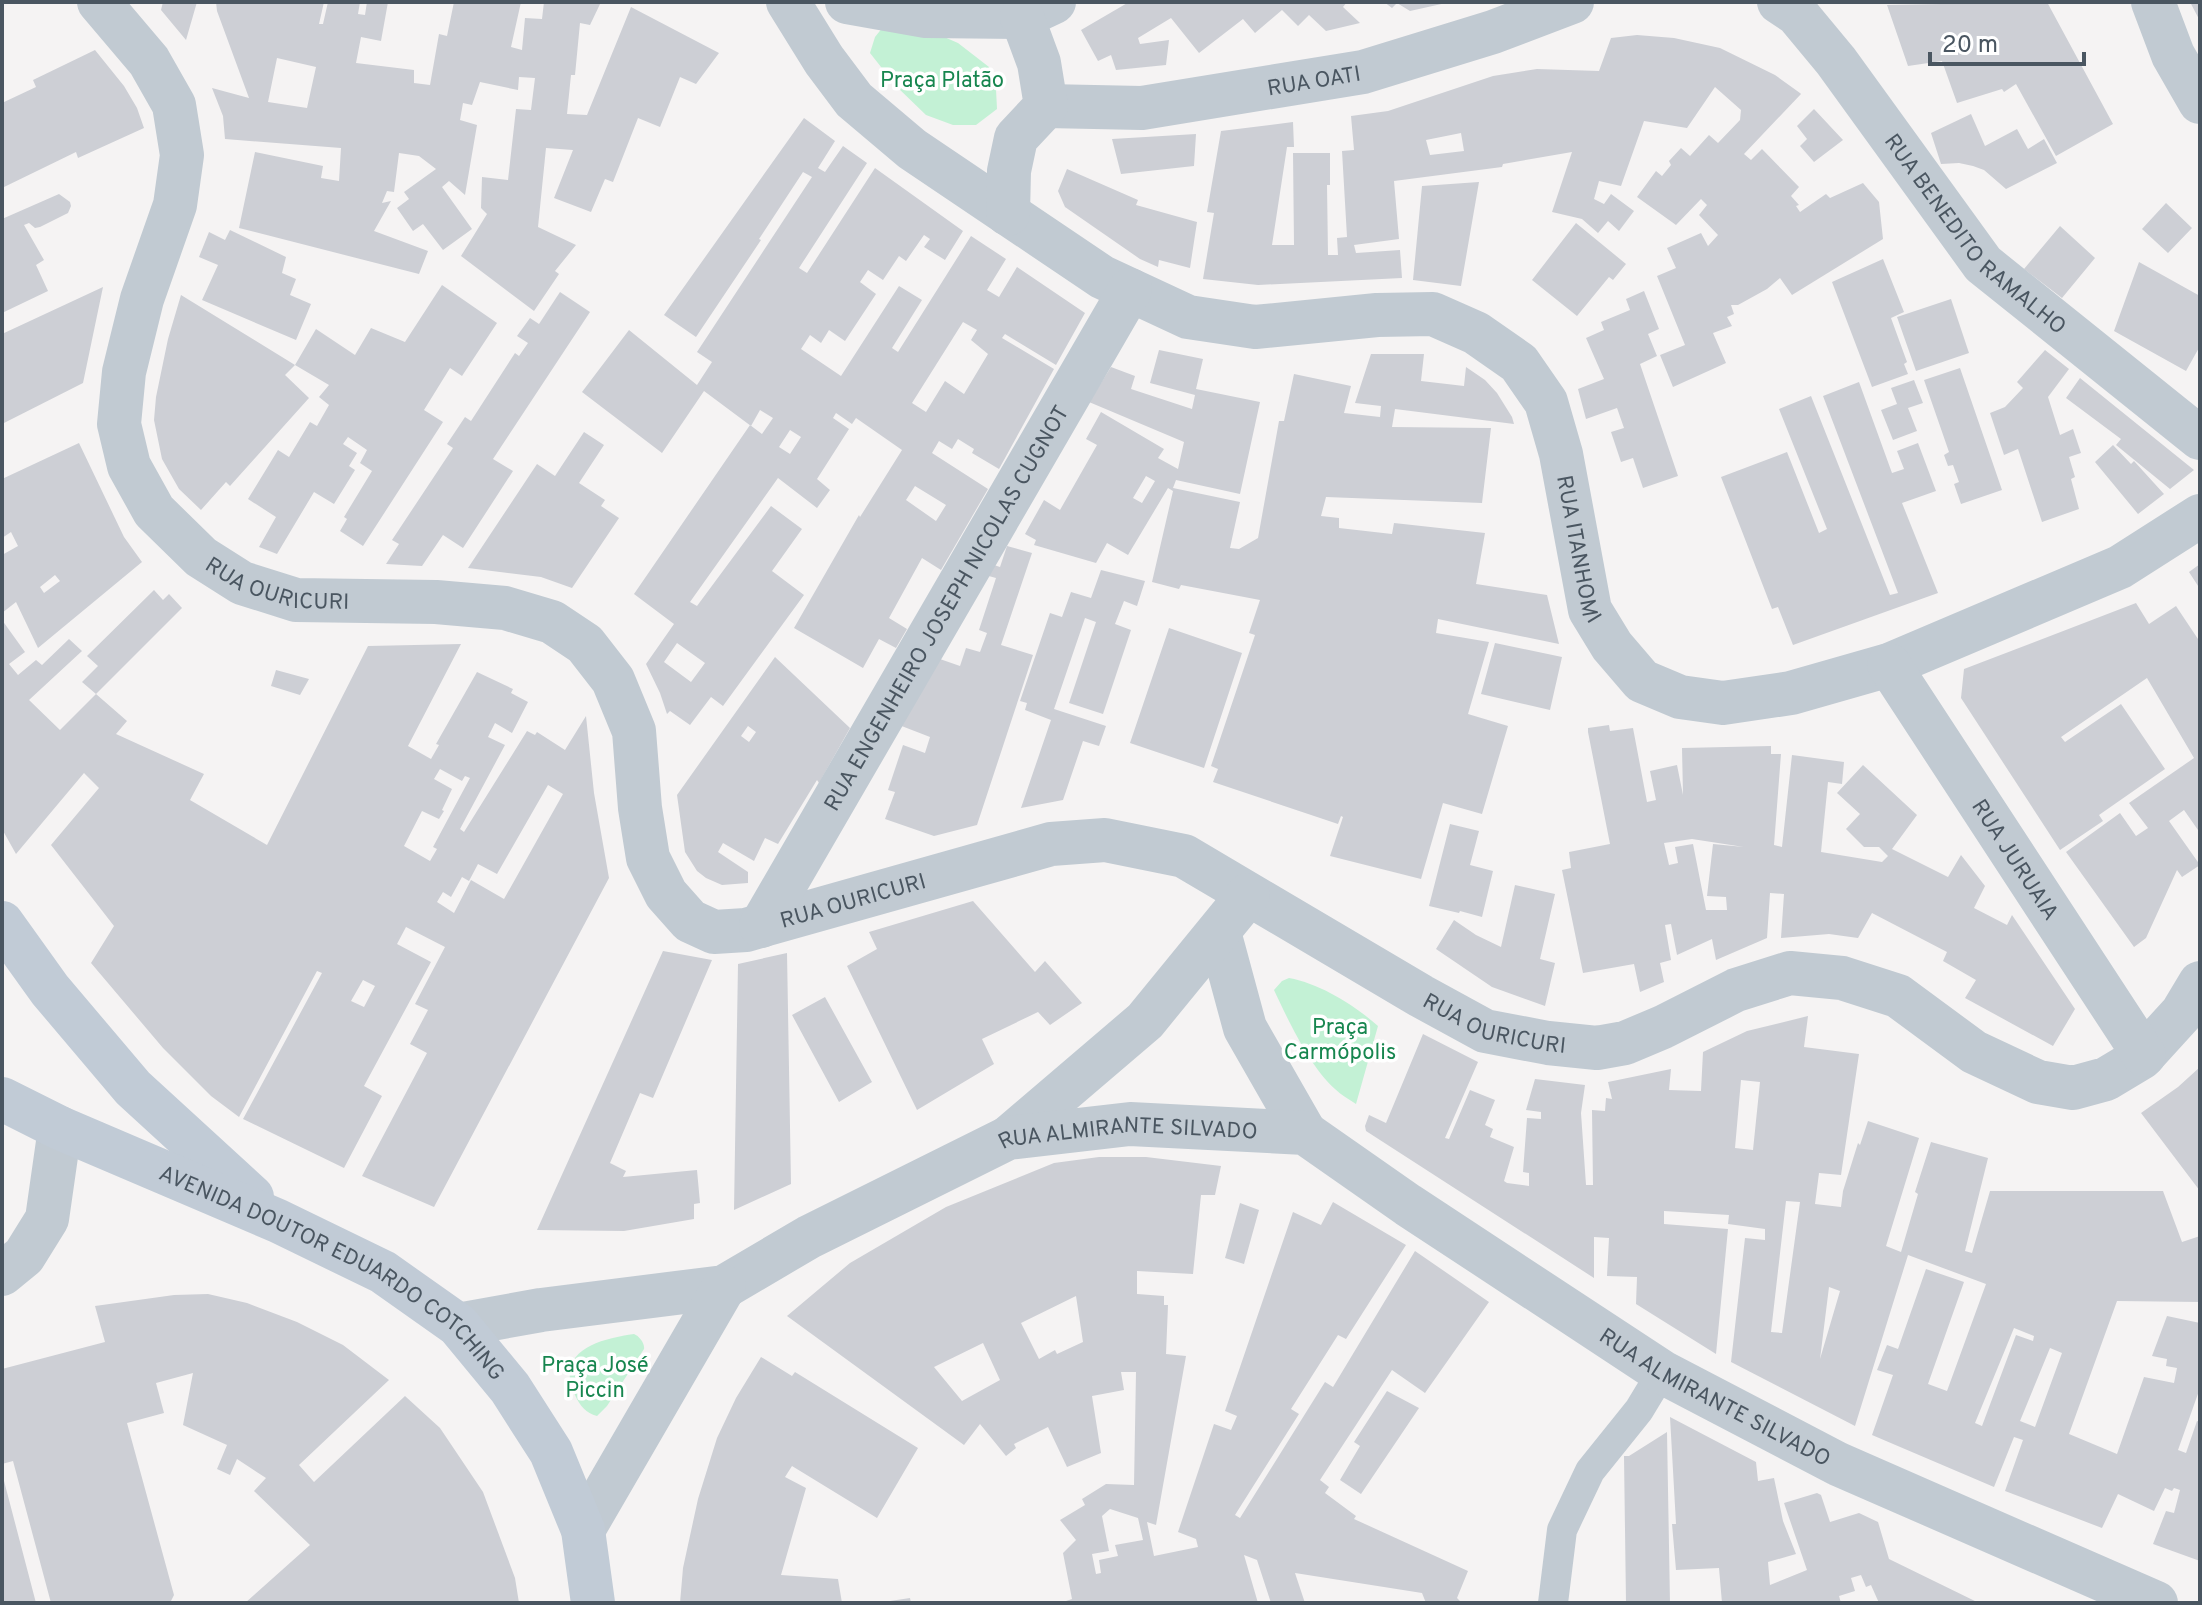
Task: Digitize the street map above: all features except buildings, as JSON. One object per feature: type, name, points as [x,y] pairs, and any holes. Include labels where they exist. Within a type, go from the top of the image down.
[{"type":"main road","points":[[2,923],[50,990],[133,1088],[278,1221]]},
{"type":"main road","name":"AVENIDA DOUTOR EDUARDO COTCHING","points":[[2,1099],[60,1128],[278,1221],[383,1272],[458,1325],[510,1388],[551,1452],[583,1530],[593,1603]]},
{"type":"street","name":"RUA OURICURI","points":[[99,2],[149,61],[174,105],[182,155],[175,205],[142,299],[124,372],[119,424],[129,466],[154,511],[201,557],[221,570],[242,583],[296,600],[436,602],[505,608],[552,622],[585,644],[613,680],[634,731],[640,808],[648,858],[666,894],[690,921],[714,932],[746,930],[1051,844],[1105,840],[1184,856],[1485,1031],[1548,1043],[1597,1048],[1625,1043],[1736,990],[1790,973],[1842,978],[1898,996],[1974,1052],[2038,1082],[2073,1088],[2106,1079],[2144,1055],[2182,1013],[2200,983]]},
{"type":"street","points":[[788,2],[824,60],[854,100],[912,149],[1008,214]]},
{"type":"street","points":[[847,2],[926,16],[1038,10],[1039,63],[1046,106],[1016,138],[1009,171],[1008,214]]},
{"type":"street","name":"RUA OATI","points":[[1046,106],[1142,108],[1363,72],[1493,32],[1572,2]]},
{"type":"street","points":[[2153,2],[2173,55],[2200,102]]},
{"type":"street","name":"RUA BENEDITO RAMALHO","points":[[1792,6],[1836,61],[1983,264],[2200,438]]},
{"type":"street","name":"RUA ITANHOMI","points":[[1008,214],[1102,277],[1188,317],[1255,327],[1377,315],[1433,314],[1476,333],[1519,363],[1546,402],[1561,454],[1590,610],[1612,646],[1642,681],[1680,697],[1723,703],[1791,693],[1889,665],[2120,567],[2200,516]]},
{"type":"street","name":"RUA ENGENHEIRO JOSEPH NICOLAS CUGNOT","points":[[761,926],[1130,290]]},
{"type":"street","name":"RUA JURUAIA","points":[[1889,665],[2144,1055]]},
{"type":"street","name":"RUA ALMIRANTE SILVADO","points":[[1008,1138],[1145,1021],[1248,895]]},
{"type":"street","name":"RUA ALMIRANTE SILVADO","points":[[1219,932],[1245,1028],[1305,1133],[1408,1205],[1662,1372],[1838,1464],[2156,1603]]},
{"type":"street","name":"RUA ALMIRANTE SILVADO","points":[[1008,1138],[1130,1124],[1305,1133]]},
{"type":"street","points":[[2,1274],[24,1256],[47,1219],[60,1128]]},
{"type":"street","points":[[458,1325],[541,1310],[724,1287],[809,1237],[1008,1138]]},
{"type":"street","points":[[583,1530],[724,1287]]},
{"type":"lane","points":[[1553,1603],[1562,1530],[1590,1471],[1639,1410],[1662,1372]]},
{"type":"green space","name":"Praça Platão","points":[[887,22],[912,23],[958,43],[989,67],[996,89],[997,109],[976,125],[953,125],[926,115],[896,86],[870,53],[875,37]]},
{"type":"green space","name":"Praça Carmópolis","points":[[1289,978],[1336,996],[1378,1026],[1356,1104],[1326,1080],[1293,1029],[1274,990]]},
{"type":"green space","name":"Praça José Piccin","points":[[634,1334],[644,1344],[644,1349],[607,1406],[597,1416],[590,1413],[579,1402],[570,1380],[570,1368],[575,1358],[594,1344]]}]
